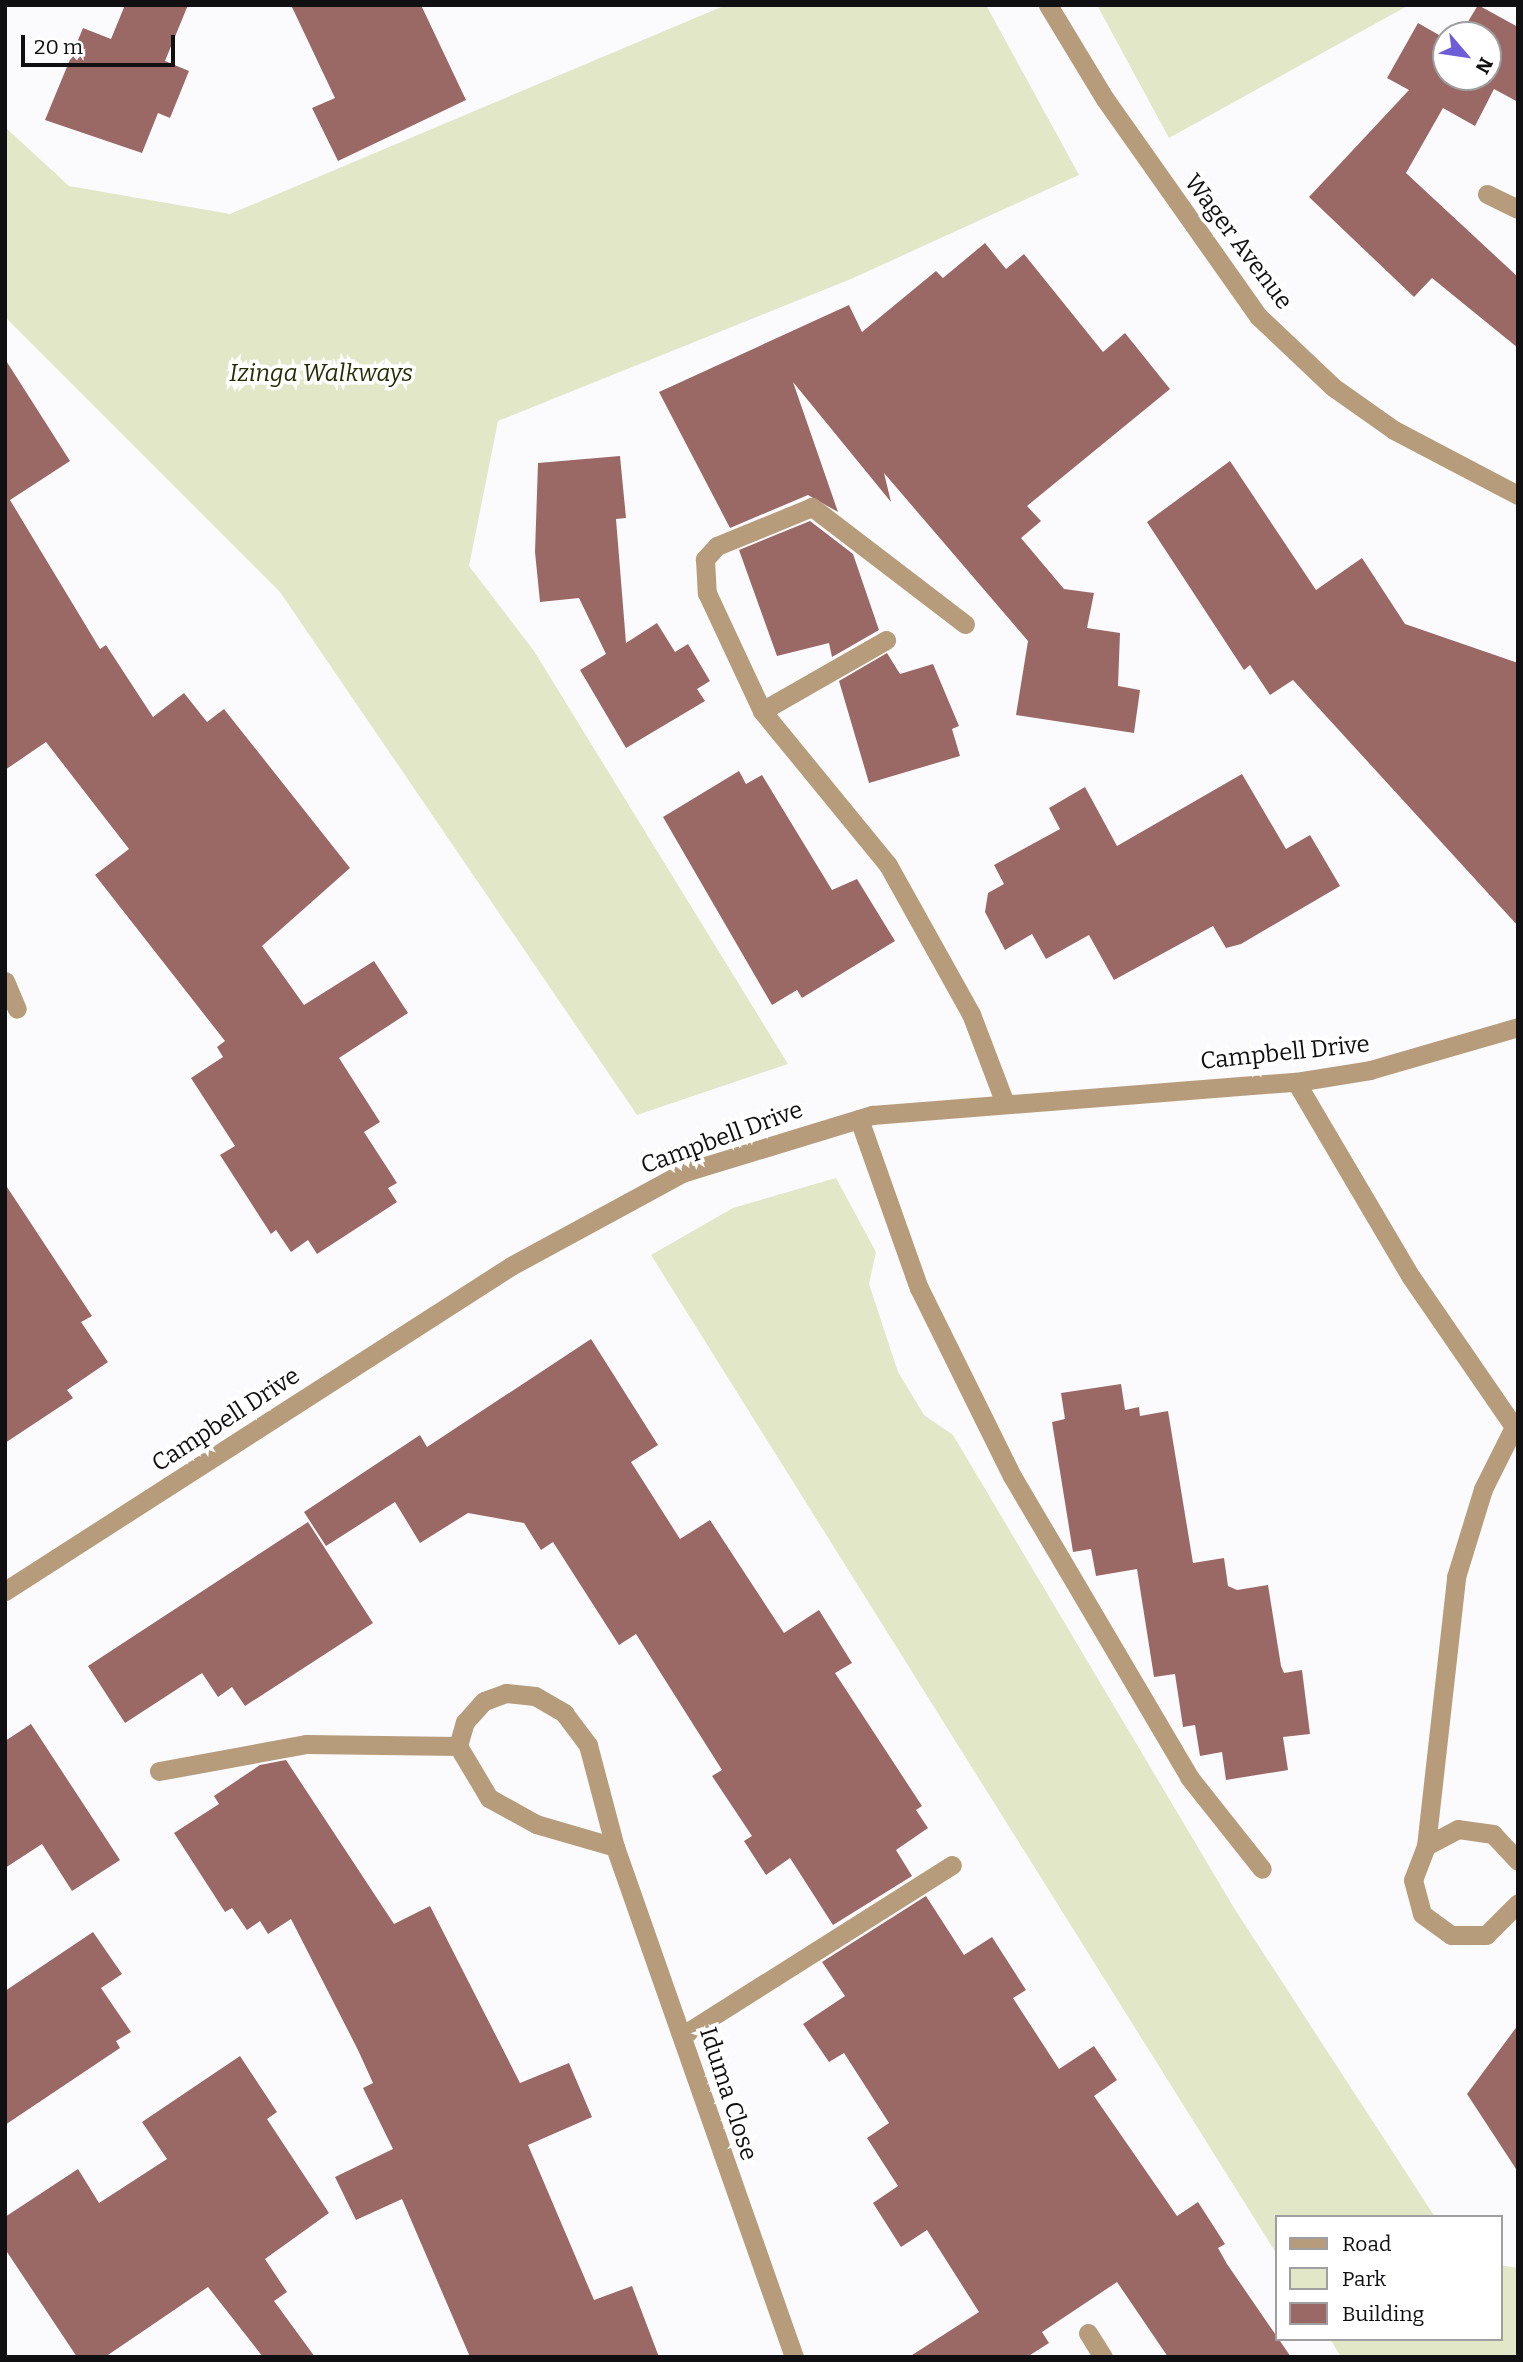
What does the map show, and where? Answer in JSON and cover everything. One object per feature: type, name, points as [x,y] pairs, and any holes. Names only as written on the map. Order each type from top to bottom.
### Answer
[{"type":"street","name":"Wager Avenue","points":[[1048,5],[1125,128],[1258,316],[1333,387],[1394,430],[1518,495]]},
{"type":"street","points":[[1488,194],[1518,209]]},
{"type":"street","points":[[965,624],[826,512],[799,509],[717,546],[702,573],[762,711],[888,865],[971,1014],[1004,1101]]},
{"type":"street","points":[[762,711],[886,640]]},
{"type":"street","points":[[5,981],[17,1009]]},
{"type":"street","name":"Campbell Drive","points":[[5,1591],[589,1218],[682,1173],[859,1119],[1004,1101],[1296,1082],[1370,1070],[1518,1027]]},
{"type":"street","points":[[1296,1082],[1411,1277],[1516,1427],[1483,1489],[1455,1577],[1426,1846],[1413,1880],[1415,1898],[1434,1927],[1451,1936],[1486,1935],[1518,1903]]},
{"type":"street","points":[[859,1119],[919,1288],[1012,1476],[1189,1777],[1262,1869]]},
{"type":"street","name":"Iduma Close","points":[[458,1746],[466,1722],[484,1701],[506,1693],[535,1696],[564,1713],[587,1745],[601,1780],[615,1847],[794,2357]]},
{"type":"street","points":[[159,1771],[306,1744],[458,1746],[489,1798],[536,1824],[615,1847]]},
{"type":"street","points":[[1426,1846],[1441,1835],[1475,1828],[1507,1844],[1518,1861]]},
{"type":"street","points":[[683,2035],[953,1865]]},
{"type":"street","points":[[1088,2333],[1103,2357]]},
{"type":"green space","name":"Izinga Walkways","points":[[726,5],[986,5],[1079,175],[851,279],[498,421],[469,566],[534,651],[788,1064],[637,1115],[280,592],[5,317],[5,127],[69,186],[230,214]]},
{"type":"green space","points":[[1097,5],[1409,5],[1169,138]]},
{"type":"green space","points":[[836,1178],[876,1252],[869,1284],[898,1372],[924,1415],[953,1435],[1234,1908],[1434,2215],[1274,2215],[1274,2250],[651,1255],[733,1208]]},
{"type":"green space","points":[[1502,2265],[1518,2268],[1518,2357],[1341,2357],[1331,2341],[1502,2341]]},
{"type":"building","points":[[125,5],[188,5],[165,61],[189,71],[170,118],[158,113],[142,153],[45,120],[83,28],[111,39]]},
{"type":"building","points":[[291,5],[421,5],[466,100],[338,161],[312,108],[335,98]]},
{"type":"building","points":[[1478,5],[1518,27],[1518,102],[1498,91],[1502,91],[1502,21],[1468,21]]},
{"type":"building","points":[[1418,23],[1432,31],[1432,91],[1493,91],[1475,126],[1443,108],[1406,173],[1518,277],[1518,348],[1432,278],[1414,297],[1309,197],[1409,90],[1387,78]]},
{"type":"building","points":[[985,243],[1006,269],[1024,254],[1103,352],[1125,333],[1170,389],[1027,506],[1041,521],[1021,538],[1064,589],[1094,593],[1087,628],[1120,633],[1118,686],[1140,690],[1134,733],[1016,715],[1028,641],[884,473],[891,502],[793,382],[838,512],[808,495],[730,528],[659,392],[849,305],[862,332],[936,271],[943,278]]},
{"type":"building","points":[[5,359],[70,461],[10,500],[100,649],[106,645],[153,717],[184,693],[207,722],[224,709],[350,868],[262,946],[304,1005],[374,961],[408,1013],[339,1058],[380,1122],[364,1132],[397,1183],[388,1188],[397,1202],[317,1254],[308,1240],[291,1252],[276,1230],[271,1234],[220,1155],[235,1146],[191,1078],[223,1057],[217,1047],[225,1041],[95,875],[129,849],[46,742],[5,770]]},
{"type":"building","points":[[620,456],[626,518],[616,519],[626,643],[657,623],[675,652],[688,644],[710,681],[697,689],[705,701],[626,748],[580,670],[606,654],[579,598],[540,602],[535,552],[538,463]]},
{"type":"building","points":[[1230,461],[1316,590],[1362,558],[1405,624],[1518,663],[1518,926],[1293,680],[1270,695],[1250,665],[1244,670],[1147,522]]},
{"type":"building","points":[[810,521],[853,554],[879,630],[832,657],[829,643],[777,656],[739,550]]},
{"type":"building","points":[[887,653],[900,674],[933,664],[959,726],[952,729],[960,756],[869,783],[839,681]]},
{"type":"building","points":[[739,771],[746,784],[762,775],[832,890],[857,879],[895,941],[802,998],[797,990],[772,1005],[663,817]]},
{"type":"building","points":[[1242,774],[1286,849],[1310,835],[1340,886],[1241,944],[1226,948],[1213,926],[1114,980],[1089,935],[1046,959],[1032,934],[1005,950],[985,912],[988,893],[1004,884],[994,865],[1060,829],[1049,808],[1085,787],[1117,846]]},
{"type":"building","points":[[5,1184],[92,1316],[81,1322],[108,1362],[67,1390],[73,1398],[5,1443]]},
{"type":"building","points":[[591,1339],[658,1445],[631,1462],[680,1539],[710,1520],[784,1633],[819,1610],[852,1663],[835,1673],[922,1806],[916,1810],[928,1828],[896,1850],[912,1876],[833,1925],[790,1858],[766,1875],[744,1841],[752,1836],[712,1776],[722,1770],[636,1634],[619,1645],[553,1542],[541,1550],[524,1523],[468,1513],[420,1543],[395,1502],[326,1546],[304,1512],[420,1435],[427,1447]]},
{"type":"building","points":[[1121,1384],[1125,1410],[1139,1407],[1140,1416],[1168,1411],[1193,1563],[1224,1558],[1228,1586],[1237,1590],[1268,1585],[1281,1666],[1284,1673],[1302,1670],[1310,1734],[1283,1737],[1288,1770],[1226,1780],[1222,1752],[1200,1756],[1195,1725],[1183,1727],[1175,1674],[1154,1677],[1137,1569],[1096,1576],[1091,1549],[1073,1552],[1052,1422],[1065,1419],[1061,1393]]},
{"type":"building","points":[[308,1522],[373,1623],[245,1706],[232,1687],[218,1697],[202,1673],[125,1723],[88,1666]]},
{"type":"building","points":[[31,1724],[120,1860],[72,1891],[42,1844],[5,1868],[5,1741]]},
{"type":"building","points":[[286,1760],[394,1924],[430,1906],[520,2083],[569,2063],[592,2117],[528,2145],[594,2300],[632,2286],[659,2357],[470,2357],[402,2199],[356,2220],[335,2177],[393,2149],[363,2088],[373,2083],[358,2050],[291,1919],[268,1934],[260,1921],[247,1930],[232,1908],[225,1912],[174,1833],[219,1804],[214,1796],[260,1765]]},
{"type":"building","points":[[926,1896],[964,1955],[992,1937],[1026,1990],[1013,1998],[1059,2069],[1094,2046],[1117,2080],[1094,2096],[1177,2216],[1198,2202],[1225,2244],[1218,2248],[1227,2264],[1274,2332],[1274,2341],[1280,2341],[1291,2357],[1168,2357],[1117,2282],[1042,2332],[1049,2343],[1027,2357],[909,2357],[979,2312],[927,2230],[901,2247],[873,2203],[898,2186],[867,2138],[889,2123],[844,2053],[829,2062],[803,2024],[845,1996],[822,1962]]},
{"type":"building","points":[[93,1932],[122,1974],[101,1988],[131,2032],[116,2041],[120,2048],[5,2125],[5,1991]]},
{"type":"building","points":[[1518,2025],[1518,2172],[1467,2094]]},
{"type":"building","points":[[240,2056],[277,2112],[267,2119],[329,2213],[265,2259],[287,2292],[274,2301],[315,2357],[263,2357],[208,2287],[105,2357],[77,2357],[5,2249],[5,2217],[78,2169],[99,2203],[167,2159],[142,2122]]}]
